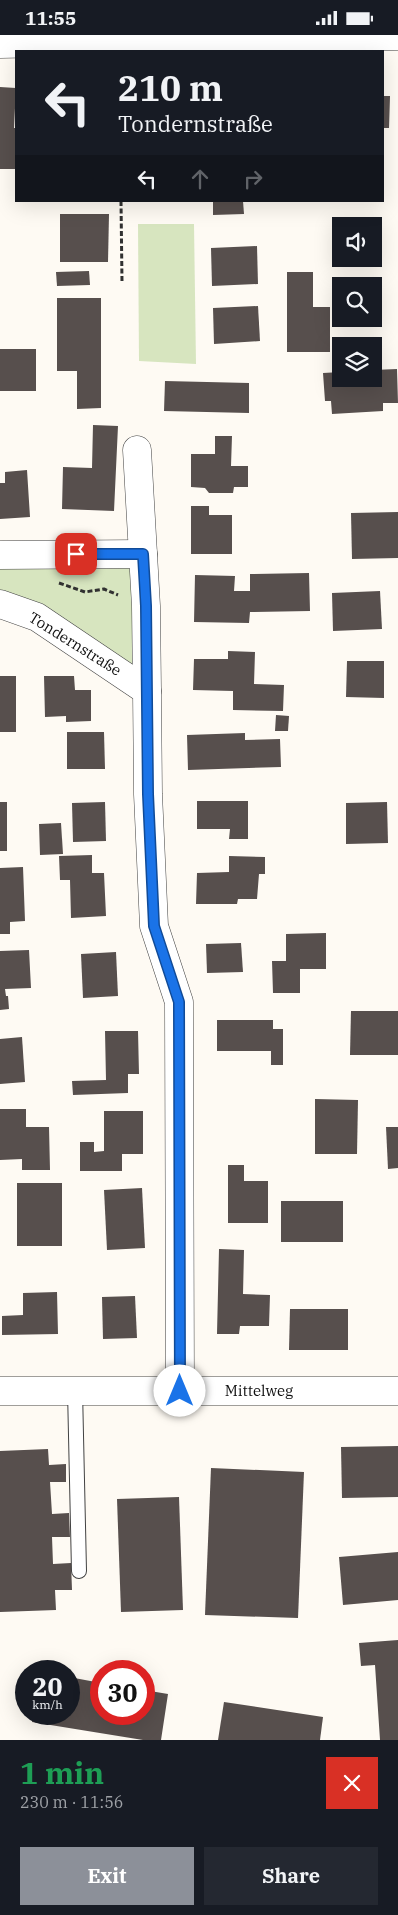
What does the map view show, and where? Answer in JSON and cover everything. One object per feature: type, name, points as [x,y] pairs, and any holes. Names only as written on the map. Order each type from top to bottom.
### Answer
[{"type":"street","points":[[0,44],[398,36]]},
{"type":"street","name":"Tondernstraße","points":[[137,450],[146,606],[148,794],[154,926],[179,1002],[180,1391]]},
{"type":"street","points":[[0,555],[143,554]]},
{"type":"street","name":"Tondernstraße","points":[[0,604],[37,617],[146,691]]},
{"type":"street","name":"Mittelweg","points":[[0,1391],[75,1389],[398,1391]]},
{"type":"lane","points":[[75,1389],[79,1571]]},
{"type":"path","points":[[121,202],[122,282]]},
{"type":"path","points":[[58,583],[85,592],[104,589],[146,606]]},
{"type":"green space","points":[[138,224],[194,224],[196,364],[139,361]]},
{"type":"green space","points":[[143,554],[147,691],[0,604],[0,556]]},
{"type":"building","points":[[0,87],[15,88],[15,169],[0,169]]},
{"type":"building","points":[[384,96],[390,96],[389,128],[384,128]]},
{"type":"building","points":[[213,202],[243,202],[244,214],[213,215]]},
{"type":"building","points":[[60,214],[109,214],[108,262],[60,262]]},
{"type":"building","points":[[257,246],[258,284],[212,286],[211,248]]},
{"type":"building","points":[[89,271],[90,285],[57,286],[56,272]]},
{"type":"building","points":[[287,272],[313,272],[313,307],[330,307],[330,352],[287,352]]},
{"type":"building","points":[[57,298],[101,298],[101,408],[77,409],[77,371],[57,371]]},
{"type":"building","points":[[258,306],[260,341],[214,344],[213,308]]},
{"type":"building","points":[[0,349],[36,349],[36,391],[0,391]]},
{"type":"building","points":[[397,369],[398,403],[383,403],[383,411],[332,414],[331,401],[325,401],[323,373],[332,372],[332,387],[382,387],[382,370]]},
{"type":"building","points":[[165,381],[249,383],[249,413],[164,411]]},
{"type":"building","points":[[93,425],[118,426],[114,511],[62,509],[63,467],[92,468]]},
{"type":"building","points":[[215,436],[232,436],[231,466],[248,466],[248,487],[234,487],[233,493],[209,493],[205,488],[191,487],[191,454],[215,454]]},
{"type":"building","points":[[27,470],[30,517],[0,519],[0,483],[5,483],[5,472]]},
{"type":"building","points":[[191,506],[209,506],[209,515],[232,515],[232,554],[191,554]]},
{"type":"building","points":[[398,512],[398,558],[352,559],[351,513]]},
{"type":"building","points":[[309,573],[310,611],[250,612],[249,623],[194,622],[195,575],[235,576],[234,591],[250,591],[250,574]]},
{"type":"building","points":[[380,591],[382,629],[333,631],[332,593]]},
{"type":"building","points":[[228,651],[255,652],[254,684],[284,685],[283,711],[233,710],[233,691],[193,690],[194,659],[228,659]]},
{"type":"building","points":[[347,661],[384,661],[384,698],[346,697]]},
{"type":"building","points":[[0,676],[16,676],[16,732],[0,732]]},
{"type":"building","points":[[44,676],[74,676],[75,690],[91,690],[91,721],[66,722],[66,716],[45,717]]},
{"type":"building","points":[[276,715],[289,716],[288,731],[275,731]]},
{"type":"building","points":[[67,732],[104,732],[105,769],[67,769]]},
{"type":"building","points":[[245,733],[245,740],[280,739],[281,767],[188,770],[187,735]]},
{"type":"building","points":[[197,801],[248,801],[248,839],[229,839],[230,829],[197,829]]},
{"type":"building","points":[[0,802],[7,802],[7,851],[0,851]]},
{"type":"building","points":[[105,802],[106,841],[73,842],[72,803]]},
{"type":"building","points":[[387,802],[388,843],[346,844],[346,803]]},
{"type":"building","points":[[61,823],[63,854],[40,855],[39,824]]},
{"type":"building","points":[[92,855],[92,873],[104,873],[106,916],[71,918],[70,880],[60,880],[59,856]]},
{"type":"building","points":[[229,856],[265,857],[265,874],[259,874],[257,899],[238,899],[237,904],[196,904],[197,873],[229,872]]},
{"type":"building","points":[[23,867],[25,921],[10,922],[10,934],[0,934],[0,868]]},
{"type":"building","points":[[326,933],[326,969],[300,969],[300,993],[273,993],[272,961],[286,961],[286,934]]},
{"type":"building","points":[[241,943],[243,972],[207,973],[206,944]]},
{"type":"building","points":[[29,950],[31,988],[5,989],[6,996],[8,996],[9,1009],[0,1010],[0,951]]},
{"type":"building","points":[[116,952],[118,996],[83,998],[81,954]]},
{"type":"building","points":[[351,1011],[398,1011],[398,1055],[350,1055]]},
{"type":"building","points":[[217,1020],[273,1020],[273,1029],[283,1029],[283,1065],[271,1065],[271,1051],[217,1051]]},
{"type":"building","points":[[105,1031],[138,1031],[139,1074],[128,1074],[128,1093],[73,1095],[72,1081],[106,1080]]},
{"type":"building","points":[[22,1037],[25,1082],[0,1084],[0,1039]]},
{"type":"building","points":[[315,1099],[358,1100],[357,1154],[315,1154]]},
{"type":"building","points":[[0,1109],[26,1109],[26,1127],[49,1127],[50,1170],[22,1170],[22,1159],[0,1160]]},
{"type":"building","points":[[104,1111],[143,1111],[143,1154],[122,1154],[122,1171],[80,1171],[80,1142],[94,1142],[94,1152],[104,1151]]},
{"type":"building","points":[[386,1127],[398,1127],[398,1168],[388,1169]]},
{"type":"building","points":[[228,1165],[244,1165],[244,1181],[268,1181],[268,1223],[228,1223]]},
{"type":"building","points":[[17,1183],[62,1183],[62,1246],[17,1246]]},
{"type":"building","points":[[142,1188],[145,1248],[107,1250],[104,1190]]},
{"type":"building","points":[[281,1201],[343,1201],[343,1242],[281,1242]]},
{"type":"building","points":[[219,1249],[244,1250],[243,1294],[270,1295],[269,1326],[240,1326],[239,1334],[217,1334]]},
{"type":"building","points":[[57,1292],[58,1334],[2,1335],[2,1316],[23,1315],[23,1293]]},
{"type":"building","points":[[135,1296],[137,1338],[103,1339],[102,1297]]},
{"type":"building","points":[[290,1309],[348,1309],[348,1350],[289,1350]]},
{"type":"building","points":[[398,1446],[398,1497],[342,1498],[341,1447]]},
{"type":"building","points":[[48,1449],[49,1465],[66,1464],[66,1482],[50,1482],[52,1514],[69,1513],[70,1537],[52,1537],[53,1564],[71,1563],[72,1590],[55,1590],[56,1610],[0,1612],[0,1451]]},
{"type":"building","points":[[211,1468],[304,1472],[298,1618],[205,1615]]},
{"type":"building","points":[[179,1497],[183,1610],[121,1612],[117,1499]]},
{"type":"building","points":[[398,1552],[398,1600],[343,1605],[339,1557]]},
{"type":"building","points":[[398,1640],[398,1740],[380,1740],[375,1665],[361,1666],[359,1643]]},
{"type":"building","points":[[80,1679],[90,1681],[90,1725],[155,1725],[155,1692],[168,1694],[161,1740],[143,1740],[50,1725],[80,1725]]},
{"type":"building","points":[[224,1702],[323,1717],[320,1740],[218,1740]]},
{"type":"route","points":[[76,554],[143,554],[146,606],[148,794],[154,926],[179,1002],[180,1391]]}]
